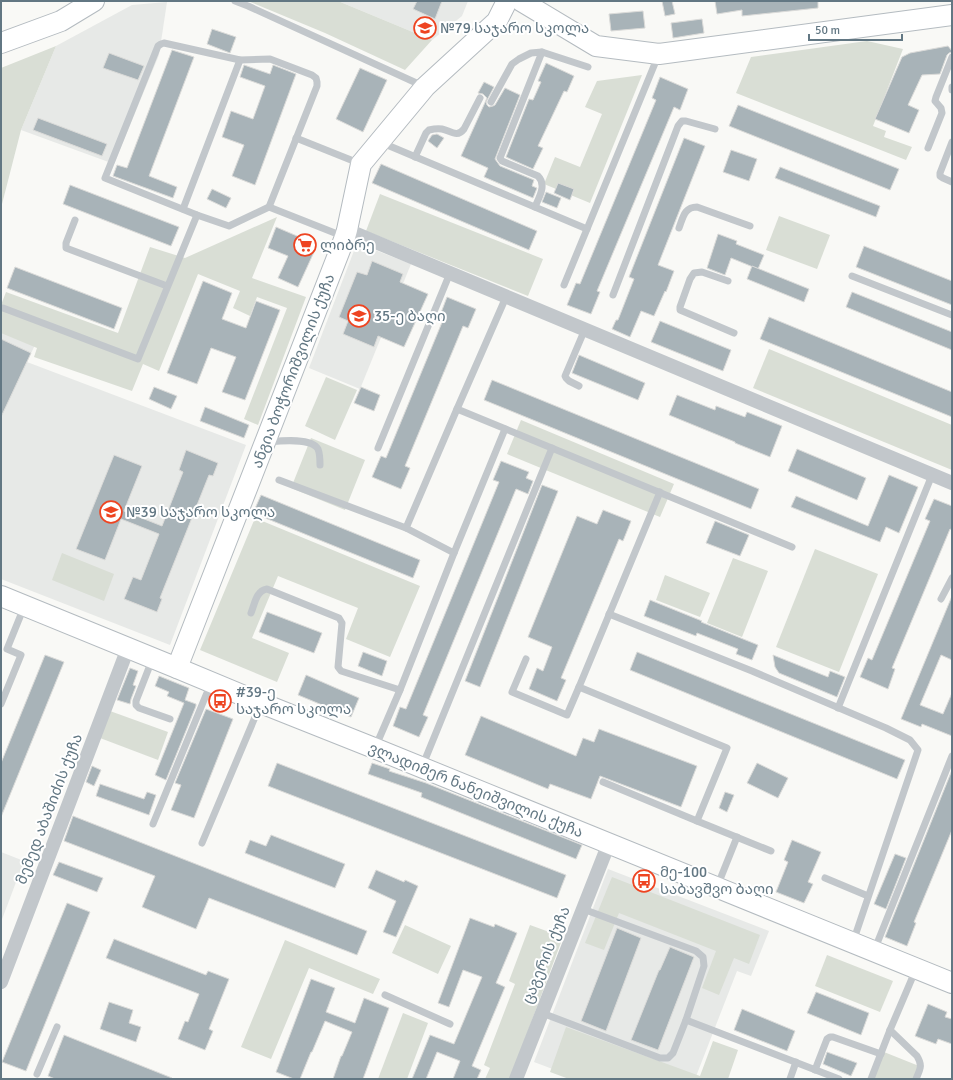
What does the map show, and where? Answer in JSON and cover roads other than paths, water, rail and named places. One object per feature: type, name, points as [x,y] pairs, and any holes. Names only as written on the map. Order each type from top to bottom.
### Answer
[{"type":"street","points":[[1,43],[61,21],[94,1]]},
{"type":"street","name":"ანგია ბოჭორიშვილის ქუჩა","points":[[177,668],[346,233],[361,164],[425,87],[496,20],[507,1]]},
{"type":"street","points":[[521,1],[596,46],[659,54],[952,15]]},
{"type":"street","points":[[346,233],[450,273],[952,483]]},
{"type":"street","name":"ვლადიმერ ნანეიშვილის ქუჩა","points":[[1,596],[952,983]]},
{"type":"street","name":"მემედ აბაშიძის ქუჩა","points":[[1,982],[128,648]]},
{"type":"street","name":"ცაგერის ქუჩა","points":[[516,1079],[609,843]]},
{"type":"lane","points":[[235,1],[425,87]]},
{"type":"lane","points":[[164,43],[240,60],[270,60],[312,75],[316,78],[317,86],[296,138],[269,207],[229,226],[197,215],[105,178],[158,46],[164,43]]},
{"type":"lane","points":[[491,102],[512,64],[531,53],[542,52],[588,67]]},
{"type":"lane","points":[[535,207],[542,187],[542,181],[540,178],[502,161],[500,158],[542,52]]},
{"type":"lane","points":[[564,285],[659,54]]},
{"type":"lane","points":[[928,148],[942,113],[941,108],[935,101],[936,97],[952,57]]},
{"type":"lane","points":[[183,209],[240,60]]},
{"type":"lane","points":[[415,157],[426,133],[429,130],[438,128],[458,134],[462,132],[480,98]]},
{"type":"lane","points":[[613,295],[678,126],[682,121],[686,120],[715,129]]},
{"type":"lane","points":[[296,138],[361,164]]},
{"type":"lane","points":[[379,142],[587,229]]},
{"type":"lane","points":[[952,142],[940,173],[940,176],[952,182]]},
{"type":"lane","points":[[269,207],[346,233]]},
{"type":"lane","points":[[679,228],[685,212],[692,207],[750,226]]},
{"type":"lane","points":[[3,308],[138,359],[197,215]]},
{"type":"lane","points":[[75,220],[66,242],[66,248],[167,286]]},
{"type":"lane","points":[[728,281],[702,272],[694,273],[690,279],[680,310],[734,333]]},
{"type":"lane","points":[[378,448],[450,273]]},
{"type":"lane","points":[[852,276],[952,315]]},
{"type":"lane","points":[[406,528],[456,409],[506,297]]},
{"type":"lane","points":[[579,386],[569,382],[565,376],[584,329]]},
{"type":"lane","points":[[456,409],[792,547]]},
{"type":"lane","points":[[374,748],[400,690],[505,429]]},
{"type":"lane","points":[[265,443],[295,440],[312,444],[318,448],[320,465]]},
{"type":"lane","points":[[422,767],[552,448]]},
{"type":"lane","points":[[838,708],[932,475]]},
{"type":"lane","points":[[279,480],[406,528],[454,553]]},
{"type":"lane","points":[[526,658],[512,692],[567,715],[660,492]]},
{"type":"lane","points":[[941,599],[952,578]]},
{"type":"lane","points":[[251,614],[258,594],[262,590],[267,589],[339,618],[342,623],[338,667],[340,671],[400,690]]},
{"type":"lane","points":[[1,704],[21,655],[4,648],[25,606]]},
{"type":"lane","points":[[609,614],[752,671],[886,728],[910,740],[918,750],[853,943]]},
{"type":"lane","points":[[153,658],[136,701],[136,705],[139,708],[170,720]]},
{"type":"lane","points":[[153,824],[211,682]]},
{"type":"lane","points":[[579,687],[727,748],[697,821]]},
{"type":"lane","points":[[202,844],[261,703]]},
{"type":"lane","points":[[874,951],[952,756]]},
{"type":"lane","points":[[603,782],[771,851]]},
{"type":"lane","points":[[717,887],[737,837]]},
{"type":"lane","points":[[825,878],[868,896]]},
{"type":"lane","points":[[542,1013],[660,1058],[668,1058],[673,1053],[704,966],[703,957],[696,951],[583,909]]},
{"type":"lane","points":[[871,1079],[916,968]]},
{"type":"lane","points":[[385,995],[450,1024]]},
{"type":"lane","points":[[686,1020],[839,1079]]},
{"type":"lane","points":[[37,1074],[57,1027]]},
{"type":"lane","points":[[890,1030],[920,1061],[921,1066],[916,1079]]},
{"type":"lane","points":[[815,1070],[827,1040],[830,1037],[880,1054]]},
{"type":"lane","points":[[790,1079],[796,1062]]},
{"type":"place","name":"№79 საჯარო სკოლა","points":[[425,28]]},
{"type":"place","name":"ლიბრე","points":[[305,245]]},
{"type":"place","name":"35-ე ბაღი","points":[[359,316]]},
{"type":"place","name":"№39 საჯარო სკოლა","points":[[111,512]]},
{"type":"place","name":"#39-ე საჯარო სკოლა","points":[[220,701]]},
{"type":"place","name":"მე-100 საბავშვო ბაღი","points":[[644,881]]}]
